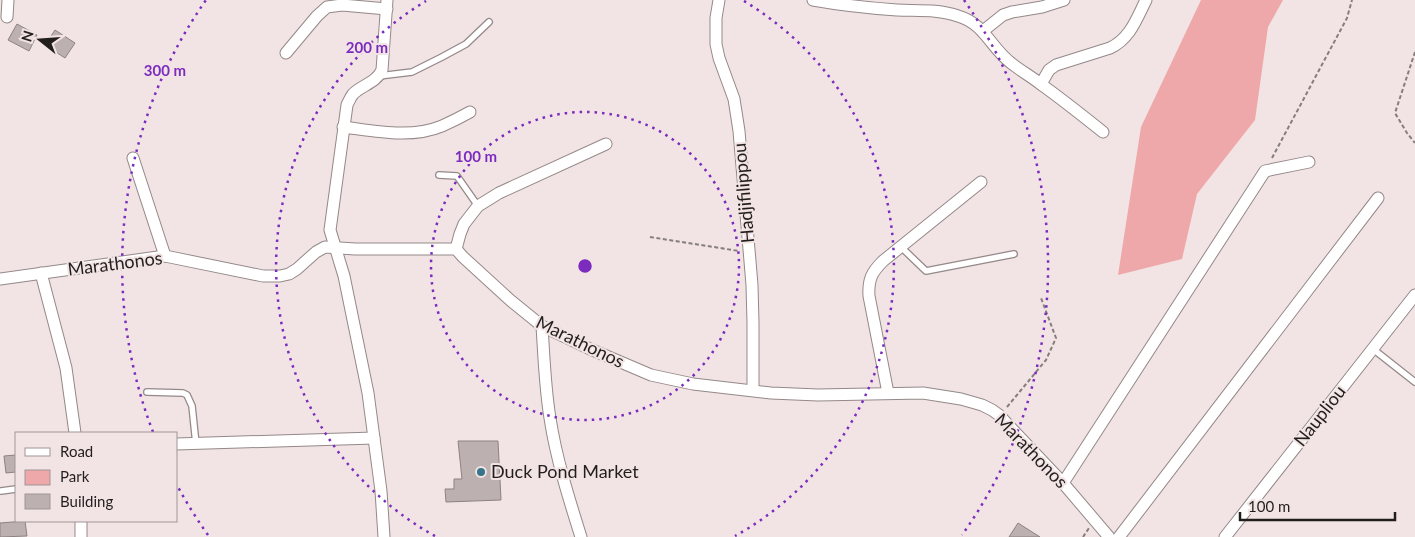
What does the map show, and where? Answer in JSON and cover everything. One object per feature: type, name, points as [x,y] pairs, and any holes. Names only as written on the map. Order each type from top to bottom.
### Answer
[{"type":"street","points":[[7,17],[8,0]]},
{"type":"street","name":"Hadjifilippou","points":[[718,0],[716,44],[719,58],[734,99],[737,115],[749,252],[753,323],[753,390]]},
{"type":"street","points":[[813,0],[840,5],[947,13],[967,19],[983,31],[1002,56],[1103,132]]},
{"type":"street","points":[[983,31],[1003,15],[1042,7],[1064,0]]},
{"type":"street","points":[[1041,84],[1049,70],[1056,65],[1110,48],[1123,40],[1146,0]]},
{"type":"street","points":[[286,53],[317,16],[328,8],[342,5],[387,4],[383,64],[379,76],[351,97],[347,105],[330,230],[344,276],[368,392],[384,537]]},
{"type":"street","points":[[343,127],[409,133],[441,127],[470,112]]},
{"type":"street","points":[[456,249],[464,224],[478,206],[499,194],[606,144]]},
{"type":"street","points":[[132,158],[165,256]]},
{"type":"street","points":[[1063,483],[1265,172],[1309,162]]},
{"type":"street","points":[[888,393],[868,287],[870,278],[874,270],[981,182]]},
{"type":"street","points":[[1118,537],[1378,198]]},
{"type":"street","name":"Marathonos","points":[[0,279],[165,256],[264,276],[280,276],[289,274],[297,269],[324,247],[456,249],[474,268],[542,326],[651,375],[693,384],[791,395],[923,393],[961,398],[982,405],[1000,415],[1063,483],[1109,537]]},
{"type":"street","points":[[41,273],[66,368],[75,432]]},
{"type":"street","name":"Naupliou","points":[[1225,537],[1415,295]]},
{"type":"street","points":[[542,326],[550,418],[555,444],[581,537]]},
{"type":"street","points":[[178,444],[374,438]]},
{"type":"street","points":[[81,522],[81,537]]},
{"type":"lane","points":[[379,76],[412,72],[442,58],[466,44],[489,22]]},
{"type":"lane","points":[[439,174],[457,176],[478,206]]},
{"type":"lane","points":[[901,247],[926,271],[1014,254]]},
{"type":"lane","points":[[1374,349],[1415,382]]},
{"type":"lane","points":[[147,392],[182,393],[187,395],[192,406],[196,444]]},
{"type":"lane","points":[[1,491],[15,489]]},
{"type":"path","points":[[1265,172],[1347,18],[1352,0]]},
{"type":"path","points":[[1415,52],[1394,113],[1415,143]]},
{"type":"path","points":[[650,236],[749,252]]},
{"type":"path","points":[[1000,415],[1046,360],[1056,338],[1041,298]]},
{"type":"green space","points":[[1201,0],[1283,0],[1268,27],[1255,120],[1197,194],[1182,259],[1118,275],[1141,127]]},
{"type":"building","points":[[17,24],[37,35],[29,51],[8,40]]},
{"type":"building","points":[[55,30],[75,43],[65,58],[45,45]]},
{"type":"building","points":[[458,441],[498,441],[501,500],[446,502],[445,489],[454,489],[454,479],[462,479]]},
{"type":"building","points":[[15,455],[15,472],[6,473],[4,456]]},
{"type":"building","points":[[25,522],[27,536],[0,537],[0,523]]},
{"type":"building","points":[[1018,523],[1040,537],[1009,537]]},
{"type":"place","name":"Duck Pond Market","points":[[481,472]]}]
